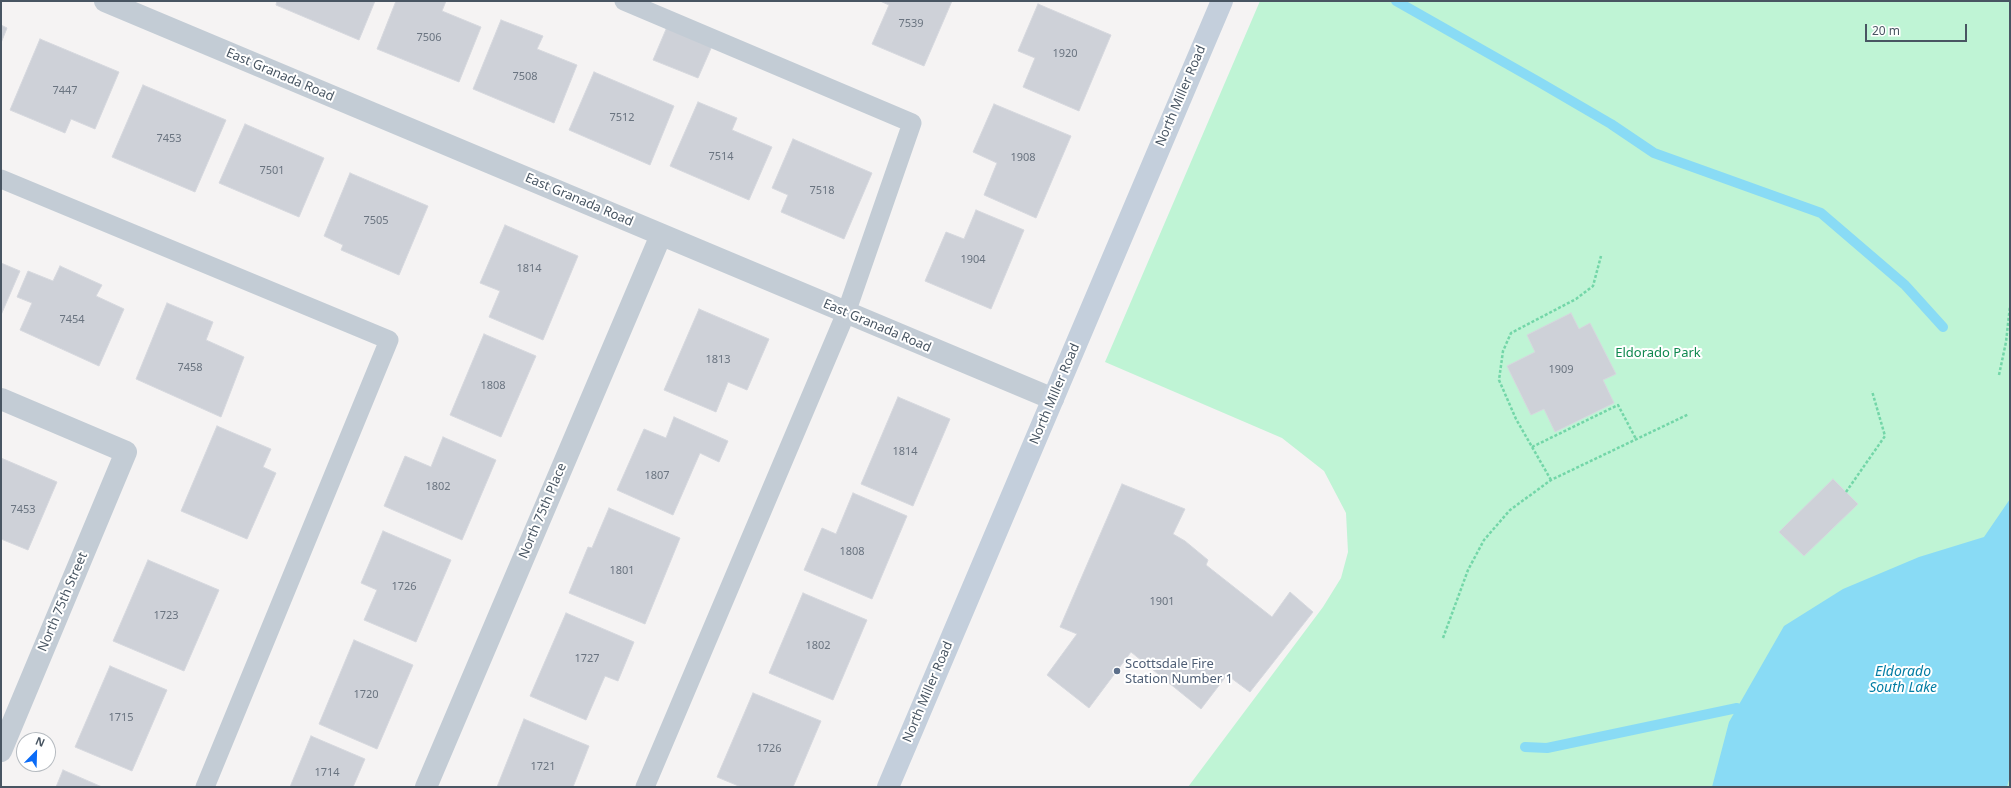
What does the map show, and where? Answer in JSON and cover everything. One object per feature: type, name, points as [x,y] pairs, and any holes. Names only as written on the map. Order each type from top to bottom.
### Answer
[{"type":"street","name":"East Granada Road","points":[[105,1],[1052,399]]},
{"type":"street","name":"North Miller Road","points":[[888,787],[1052,399],[1217,2]]},
{"type":"street","name":"North 75th Place","points":[[426,787],[660,235]]},
{"type":"street","name":"North 75th Street","points":[[1,399],[126,452],[1,751]]},
{"type":"lane","points":[[624,1],[912,123],[846,313],[645,787]]},
{"type":"lane","points":[[1,179],[389,340],[205,787]]},
{"type":"path","points":[[1551,480],[1516,419],[1499,380],[1503,350],[1511,333],[1576,299],[1593,286],[1601,256]]},
{"type":"path","points":[[1999,376],[2006,342],[2010,306]]},
{"type":"path","points":[[1846,492],[1885,436],[1872,391]]},
{"type":"path","points":[[1532,447],[1618,405],[1636,439]]},
{"type":"path","points":[[1443,638],[1468,570],[1484,540],[1510,510],[1551,480],[1689,414]]},
{"type":"green space","name":"Eldorado Park","points":[[1260,1],[2010,1],[2010,787],[1188,787],[1323,607],[1341,578],[1348,552],[1346,513],[1324,471],[1282,438],[1105,362]]},
{"type":"water","name":"Eldorado South Lake","points":[[2010,499],[2010,776],[2007,787],[1712,787],[1729,722],[1784,626],[1843,589],[1919,557],[1984,537]]},
{"type":"building","points":[[277,1],[375,1],[359,40],[276,5]]},
{"type":"building","points":[[396,1],[446,1],[442,11],[481,27],[459,82],[377,49]]},
{"type":"building","points":[[880,1],[952,1],[924,66],[872,44],[889,5]]},
{"type":"building","points":[[1038,4],[1111,35],[1079,111],[1023,87],[1035,58],[1018,51]]},
{"type":"building","points":[[501,20],[543,36],[537,49],[577,65],[554,123],[473,89]]},
{"type":"building","points":[[1,25],[7,28],[1,43]]},
{"type":"building","points":[[667,27],[712,46],[698,78],[653,60]]},
{"type":"building","points":[[40,39],[119,72],[95,129],[71,119],[65,133],[10,110]]},
{"type":"building","points":[[594,72],[674,106],[650,165],[569,130]]},
{"type":"building","points":[[143,85],[226,120],[195,192],[112,157]]},
{"type":"building","points":[[698,102],[737,118],[732,130],[772,147],[749,200],[670,166]]},
{"type":"building","points":[[994,104],[1071,136],[1036,218],[984,195],[997,163],[973,152]]},
{"type":"building","points":[[245,124],[324,158],[299,217],[219,183]]},
{"type":"building","points":[[793,139],[872,173],[844,239],[781,212],[788,195],[772,188]]},
{"type":"building","points":[[350,173],[428,206],[399,275],[341,250],[343,245],[324,236]]},
{"type":"building","points":[[976,210],[1024,230],[991,309],[925,281],[946,232],[964,239]]},
{"type":"building","points":[[505,225],[578,256],[543,340],[489,317],[500,291],[480,283]]},
{"type":"building","points":[[1,263],[20,271],[1,315]]},
{"type":"building","points":[[60,266],[102,285],[96,296],[124,309],[99,366],[20,330],[32,303],[17,297],[28,271],[53,281]]},
{"type":"building","points":[[167,303],[213,322],[206,340],[244,357],[221,417],[136,379]]},
{"type":"building","points":[[699,309],[769,339],[747,390],[728,382],[716,412],[664,390]]},
{"type":"building","points":[[1571,313],[1579,329],[1590,323],[1616,374],[1603,380],[1614,403],[1555,432],[1544,409],[1531,415],[1507,366],[1535,352],[1527,335]]},
{"type":"building","points":[[484,334],[536,356],[501,437],[450,415]]},
{"type":"building","points":[[898,397],[950,419],[913,506],[861,484]]},
{"type":"building","points":[[674,417],[728,441],[719,462],[700,453],[673,515],[617,490],[644,429],[666,438]]},
{"type":"building","points":[[217,426],[271,449],[263,467],[276,473],[247,539],[181,511]]},
{"type":"building","points":[[443,437],[496,460],[462,540],[384,506],[405,456],[431,467]]},
{"type":"building","points":[[1,458],[57,482],[28,550],[1,539]]},
{"type":"building","points":[[1833,479],[1858,504],[1804,556],[1779,532]]},
{"type":"building","points":[[1122,484],[1185,509],[1173,534],[1185,541],[1208,560],[1206,565],[1272,617],[1290,592],[1313,612],[1250,692],[1227,675],[1201,709],[1131,652],[1089,708],[1047,675],[1077,634],[1060,627]]},
{"type":"building","points":[[853,493],[907,516],[872,599],[804,570],[822,528],[836,534]]},
{"type":"building","points":[[609,508],[680,538],[645,624],[569,593],[588,547],[592,548]]},
{"type":"building","points":[[383,531],[451,560],[416,642],[364,620],[377,590],[361,583]]},
{"type":"building","points":[[148,560],[219,590],[184,671],[113,641]]},
{"type":"building","points":[[803,593],[867,620],[833,700],[769,673]]},
{"type":"building","points":[[566,613],[634,642],[618,681],[605,676],[586,720],[530,696]]},
{"type":"building","points":[[354,640],[413,665],[377,749],[319,724]]},
{"type":"building","points":[[110,666],[167,690],[132,771],[75,747]]},
{"type":"building","points":[[753,693],[821,721],[793,787],[741,787],[717,777]]},
{"type":"building","points":[[524,719],[589,746],[573,787],[497,787]]},
{"type":"building","points":[[311,736],[365,759],[353,787],[290,787]]},
{"type":"building","points":[[63,770],[102,787],[56,787]]},
{"type":"waterway","points":[[1396,1],[1611,124],[1654,153],[1821,213],[1905,285],[1943,327]]},
{"type":"waterway","points":[[1525,747],[1547,748],[1737,708]]},
{"type":"place","name":"Scottsdale Fire Station Number 1","points":[[1117,671]]}]
